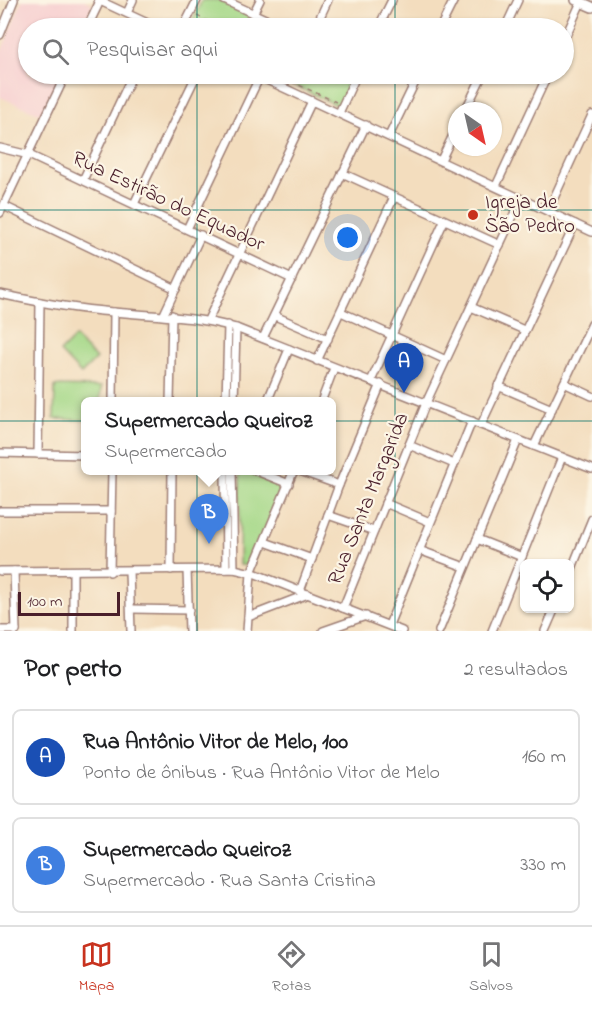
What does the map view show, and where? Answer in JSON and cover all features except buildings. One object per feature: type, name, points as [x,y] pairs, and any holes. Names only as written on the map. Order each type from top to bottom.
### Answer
[{"type":"street","points":[[0,34],[14,0]]},
{"type":"street","points":[[91,18],[99,0],[137,18]]},
{"type":"street","points":[[127,13],[133,0]]},
{"type":"street","points":[[188,18],[196,0]]},
{"type":"street","points":[[224,0],[259,18]]},
{"type":"street","points":[[249,14],[260,0]]},
{"type":"street","points":[[320,18],[328,0]]},
{"type":"street","points":[[383,18],[392,0]]},
{"type":"street","points":[[445,18],[454,0]]},
{"type":"street","points":[[510,18],[518,0]]},
{"type":"street","points":[[572,18],[579,1],[592,8]]},
{"type":"street","points":[[61,84],[2,210],[176,289]]},
{"type":"street","points":[[83,180],[128,84]]},
{"type":"street","points":[[135,204],[192,84]]},
{"type":"street","points":[[187,229],[253,84]]},
{"type":"street","points":[[276,84],[592,232]]},
{"type":"street","points":[[339,113],[352,84]]},
{"type":"street","points":[[389,136],[414,84]]},
{"type":"street","points":[[469,102],[478,84]]},
{"type":"street","points":[[496,186],[543,84]]},
{"type":"street","points":[[208,320],[312,101]]},
{"type":"street","points":[[548,211],[592,116]]},
{"type":"street","points":[[263,338],[366,126]]},
{"type":"street","points":[[441,160],[448,146]]},
{"type":"street","name":"Rua Estirão do Equador","points":[[0,148],[29,155],[292,279]]},
{"type":"street","points":[[342,173],[500,245]]},
{"type":"street","points":[[317,361],[394,197]]},
{"type":"street","name":"Rua Santa Margarida","points":[[343,608],[426,403],[522,199]]},
{"type":"street","points":[[371,381],[444,221]]},
{"type":"street","points":[[481,425],[575,224]]},
{"type":"street","points":[[170,397],[168,315],[176,289],[201,236]]},
{"type":"street","points":[[0,294],[114,312],[208,320],[263,338],[590,468],[592,459]]},
{"type":"street","points":[[38,454],[40,302]]},
{"type":"street","points":[[471,307],[524,330]]},
{"type":"street","points":[[113,397],[114,312]]},
{"type":"street","points":[[341,312],[446,360]]},
{"type":"street","points":[[275,316],[328,339]]},
{"type":"street","points":[[534,446],[592,324]]},
{"type":"street","points":[[226,397],[228,326]]},
{"type":"street","points":[[234,397],[236,328]]},
{"type":"street","points":[[269,397],[289,349]]},
{"type":"street","points":[[323,397],[334,368]]},
{"type":"street","points":[[564,383],[592,396]]},
{"type":"street","points":[[300,591],[339,485],[381,384]]},
{"type":"street","points":[[498,386],[552,409]]},
{"type":"street","points":[[389,625],[472,421]]},
{"type":"street","points":[[439,631],[518,440]]},
{"type":"street","points":[[409,445],[454,464]]},
{"type":"street","points":[[0,453],[81,455]]},
{"type":"street","points":[[492,631],[562,457]]},
{"type":"street","points":[[110,572],[112,475]]},
{"type":"street","points":[[171,570],[172,475]]},
{"type":"street","points":[[225,475],[230,569]]},
{"type":"street","points":[[230,569],[232,475]]},
{"type":"street","points":[[231,485],[236,475]]},
{"type":"street","points":[[265,475],[289,484]]},
{"type":"street","points":[[247,631],[251,573],[293,475]]},
{"type":"street","points":[[308,475],[339,485]]},
{"type":"street","points":[[385,503],[430,522]]},
{"type":"street","points":[[0,511],[111,511]]},
{"type":"street","points":[[328,515],[374,531]]},
{"type":"street","points":[[574,563],[592,519]]},
{"type":"street","points":[[477,539],[522,558]]},
{"type":"street","points":[[265,542],[312,558]]},
{"type":"street","points":[[419,550],[465,567]]},
{"type":"street","points":[[0,571],[110,572],[230,569],[251,573],[402,631]]},
{"type":"street","points":[[187,570],[189,631]]},
{"type":"street","points":[[73,571],[73,631]]},
{"type":"street","points":[[129,571],[131,631]]},
{"type":"street","points":[[0,630],[15,630],[14,572]]},
{"type":"street","points":[[248,617],[308,594]]},
{"type":"street","points":[[132,609],[189,610]]},
{"type":"street","points":[[545,631],[553,613]]},
{"type":"street","points":[[323,631],[366,616]]},
{"type":"path","points":[[246,18],[249,14]]},
{"type":"path","points":[[196,16],[200,18]]},
{"type":"path","points":[[297,84],[336,102],[340,100]]},
{"type":"shaded area","points":[[22,0],[84,0],[93,4],[87,18],[18,18],[18,84],[57,84],[43,115],[0,97],[0,55]]},
{"type":"green space","points":[[202,0],[219,0],[258,18],[194,18]]},
{"type":"green space","points":[[291,84],[350,84],[342,101],[336,105]]},
{"type":"green space","points":[[75,337],[96,359],[81,374],[60,352]]},
{"type":"green space","points":[[55,386],[101,387],[100,397],[81,397],[81,420],[54,419]]},
{"type":"green space","points":[[240,475],[257,475],[285,485],[251,566],[239,565]]},
{"type":"place","name":"Igreja de São Pedro","points":[[473,215]]},
{"type":"place","name":"Rua Antônio Vitor de Melo, 100","points":[[404,393]]},
{"type":"place","name":"Supermercado Queiroz","points":[[209,544]]}]
